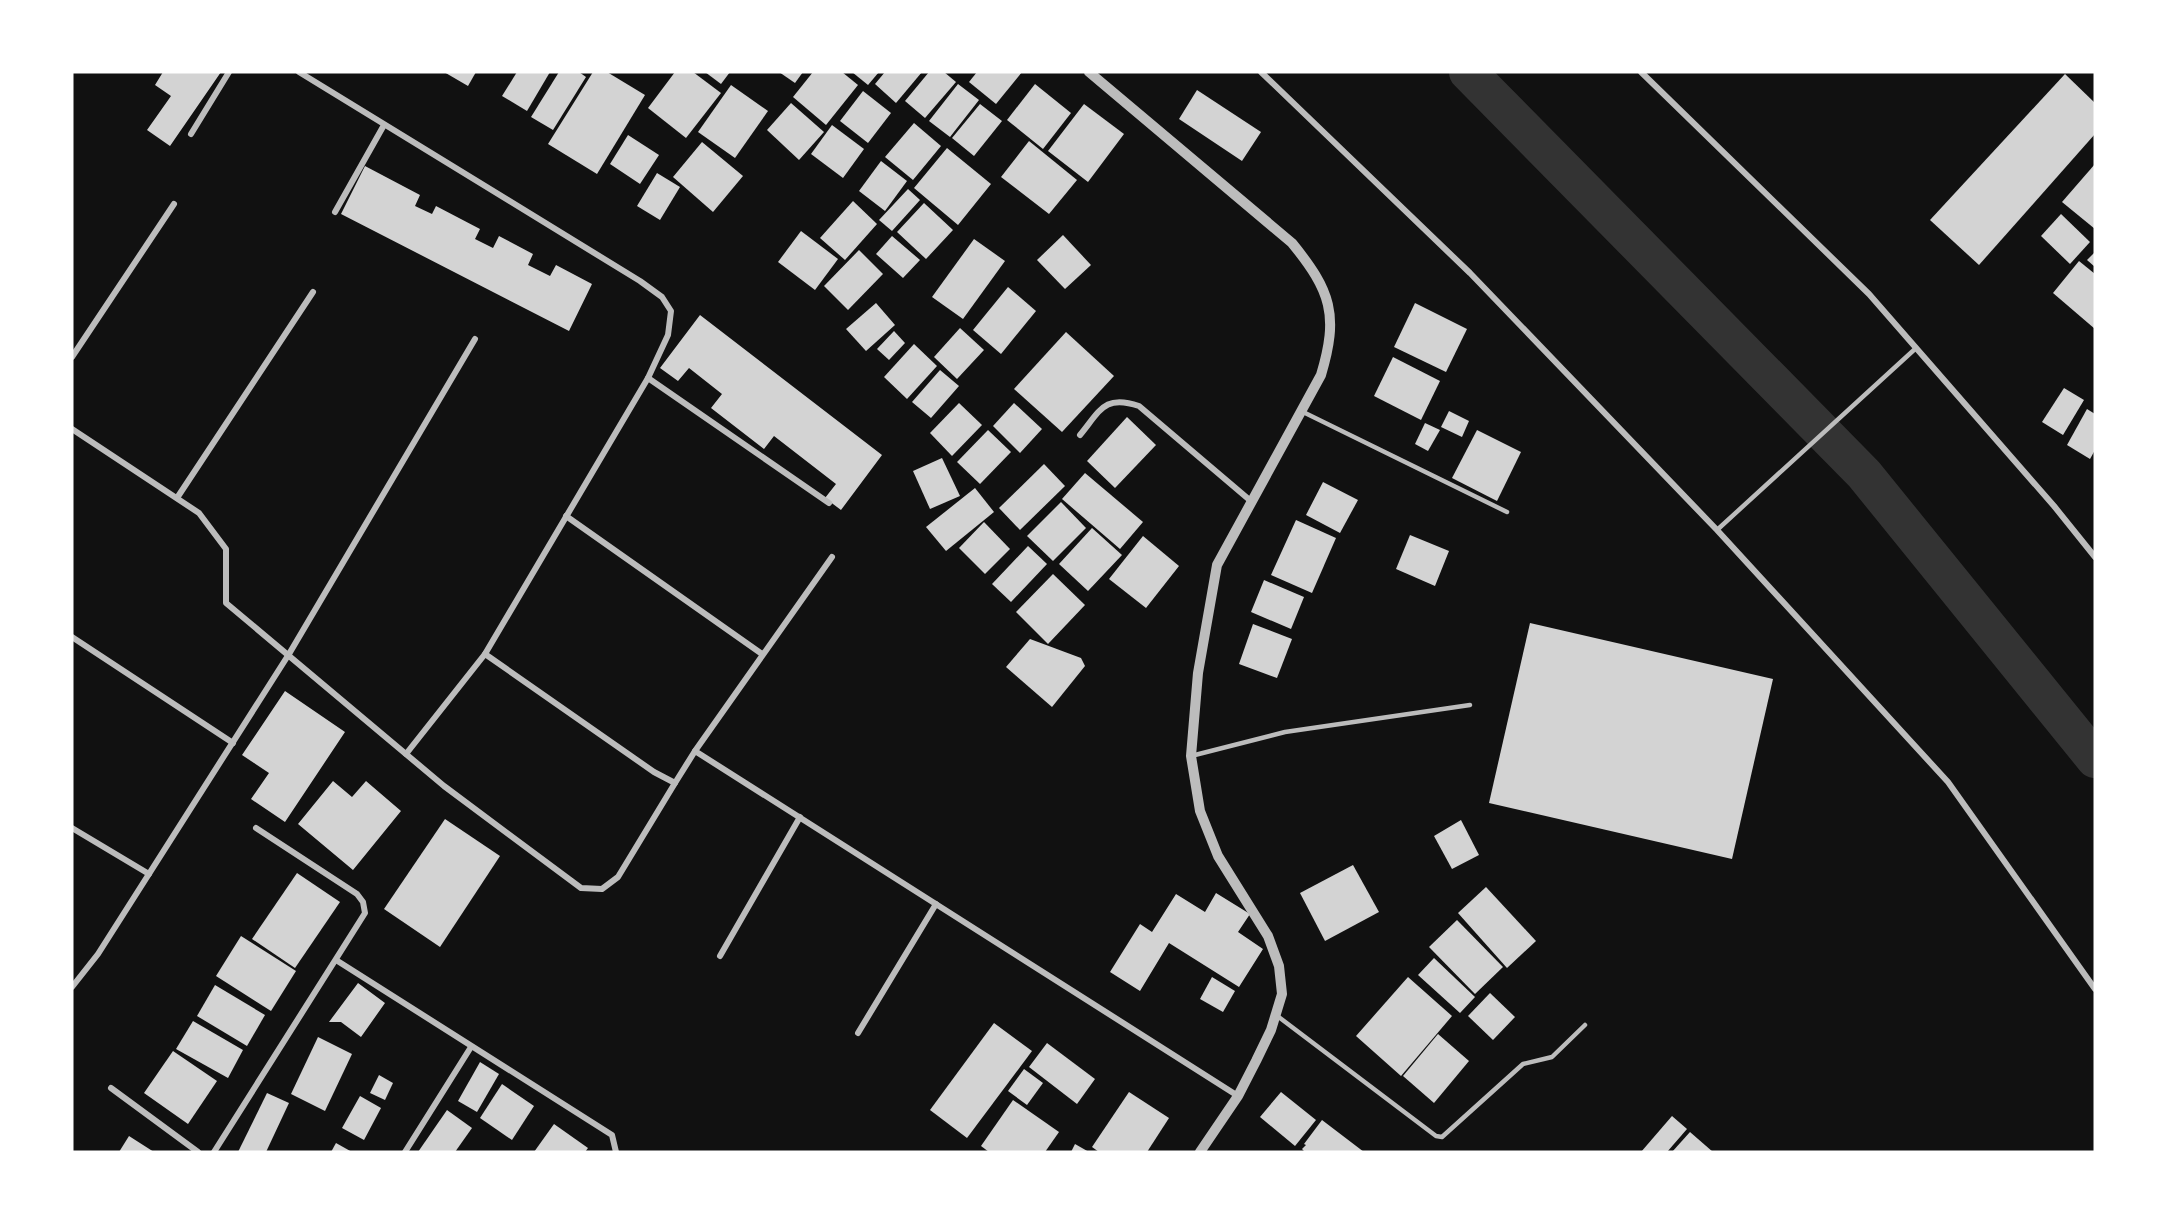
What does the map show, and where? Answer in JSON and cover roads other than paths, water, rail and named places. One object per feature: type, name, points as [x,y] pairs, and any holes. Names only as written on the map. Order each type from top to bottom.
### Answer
[{"type":"street","points":[[191,134],[229,72]]},
{"type":"street","points":[[299,72],[640,281],[662,297],[671,311],[668,335],[648,378],[485,654],[406,754]]},
{"type":"street","points":[[1089,72],[1292,243],[1311,267],[1326,292],[1330,318],[1330,344],[1321,375],[1217,565],[1198,673],[1191,756],[1200,811],[1218,856],[1268,936],[1279,966],[1282,994],[1271,1030],[1238,1096],[1200,1152]]},
{"type":"street","points":[[1261,72],[1470,273],[1717,530],[1948,782],[2095,989]]},
{"type":"street","points":[[1641,72],[1869,294],[1915,350],[2054,506],[2095,557]]},
{"type":"street","points":[[335,212],[384,125]]},
{"type":"street","points":[[72,357],[174,204]]},
{"type":"street","points":[[177,498],[313,292]]},
{"type":"street","points":[[72,987],[98,954],[289,654],[475,339]]},
{"type":"street","points":[[648,378],[830,503]]},
{"type":"street","points":[[1080,435],[1106,404],[1112,401],[1123,400],[1139,406],[1252,503]]},
{"type":"street","points":[[72,429],[199,513],[226,549],[226,603],[444,786],[580,888],[602,889],[618,877],[695,751],[832,557]]},
{"type":"street","points":[[566,516],[762,654]]},
{"type":"street","points":[[72,637],[233,744]]},
{"type":"street","points":[[485,654],[654,772],[675,783]]},
{"type":"street","points":[[695,751],[1238,1096]]},
{"type":"street","points":[[720,956],[800,818]]},
{"type":"street","points":[[72,828],[149,874]]},
{"type":"street","points":[[214,1152],[365,913],[363,902],[357,894],[256,828]]},
{"type":"street","points":[[858,1033],[936,904]]},
{"type":"street","points":[[336,960],[612,1135],[616,1152]]},
{"type":"street","points":[[405,1152],[471,1047]]},
{"type":"street","points":[[111,1088],[198,1152]]},
{"type":"lane","points":[[1717,530],[1915,350]]},
{"type":"lane","points":[[1301,411],[1506,512]]},
{"type":"lane","points":[[1191,756],[1286,732],[1470,705]]},
{"type":"lane","points":[[1276,1014],[1436,1136],[1442,1137],[1523,1064],[1552,1057],[1585,1025]]},
{"type":"waterway","points":[[1468,72],[1864,474],[2095,759]]}]
